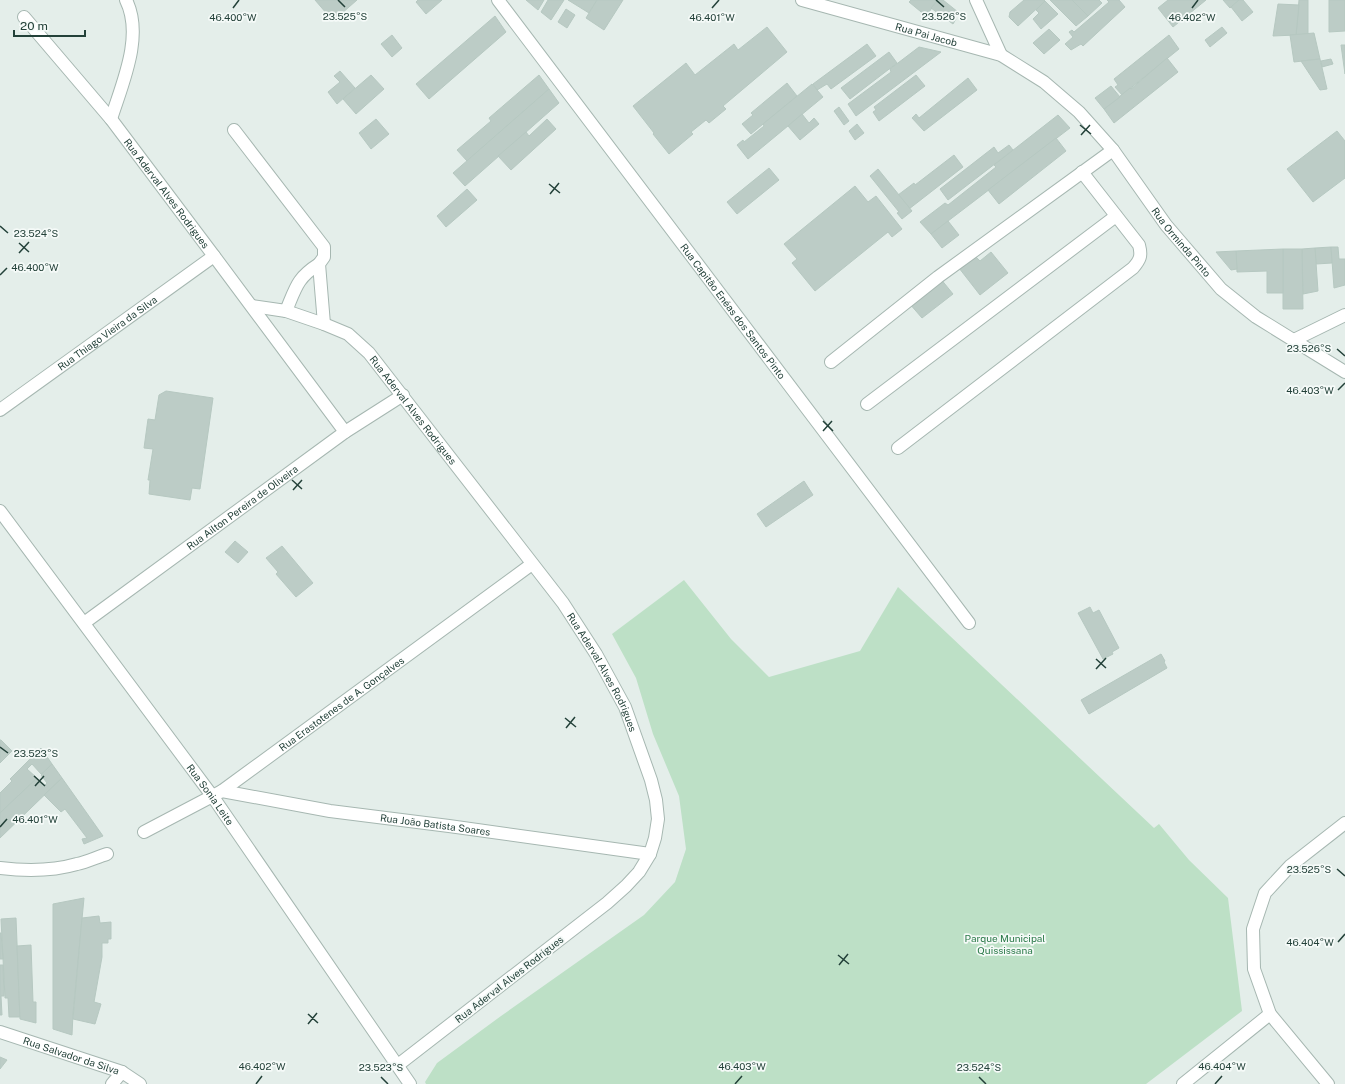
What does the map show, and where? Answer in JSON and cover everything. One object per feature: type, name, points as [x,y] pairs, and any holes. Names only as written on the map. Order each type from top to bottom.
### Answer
[{"type":"street","points":[[111,119],[130,57],[133,31],[129,7],[126,0]]},
{"type":"street","name":"Rua Capitão Enéas dos Santos Pinto","points":[[498,0],[969,623]]},
{"type":"street","name":"Rua Pai Jacob","points":[[802,0],[1001,55],[1044,82]]},
{"type":"street","points":[[976,0],[1001,55]]},
{"type":"street","name":"Rua Aderval Alves Rodrigues","points":[[24,18],[111,119],[345,432]]},
{"type":"street","name":"Rua Orminda Pinto","points":[[1044,82],[1079,112],[1113,150],[1166,225],[1221,289],[1256,317],[1345,372]]},
{"type":"street","points":[[234,130],[324,247],[324,257],[320,264],[309,270],[300,280],[286,311]]},
{"type":"street","points":[[831,362],[938,277],[1113,150]]},
{"type":"street","points":[[898,448],[1132,268],[1139,261],[1141,254],[1139,246],[1082,172]]},
{"type":"street","points":[[867,404],[1116,216]]},
{"type":"street","name":"Rua Thiago Vieira da Silva","points":[[0,410],[214,256]]},
{"type":"street","points":[[320,264],[324,324]]},
{"type":"street","name":"Rua Aderval Alves Rodrigues","points":[[252,306],[286,311],[324,324],[348,334],[370,353],[563,603],[580,628],[608,673],[625,707],[651,780],[656,800],[658,819],[656,838],[650,854],[639,872],[626,886],[607,903],[398,1065]]},
{"type":"street","points":[[1294,340],[1345,315]]},
{"type":"street","name":"Rua Ailton Pereira de Oliveira","points":[[84,623],[345,432],[403,395]]},
{"type":"street","name":"Rua Sonia Leite","points":[[0,512],[84,623],[218,794],[410,1084]]},
{"type":"street","name":"Rua Erastotenes de A. Gonçalves","points":[[144,832],[218,794],[532,564]]},
{"type":"street","name":"Rua João Batista Soares","points":[[218,794],[330,811],[650,854]]},
{"type":"street","points":[[1328,1084],[1270,1014],[1254,969],[1253,929],[1265,894],[1290,866],[1345,824]]},
{"type":"street","points":[[0,868],[51,869],[78,864],[107,854]]},
{"type":"street","points":[[1183,1084],[1270,1014]]},
{"type":"street","name":"Rua Salvador da Silva","points":[[0,1032],[122,1072],[140,1084]]},
{"type":"street","points":[[112,1084],[122,1072]]},
{"type":"green space","name":"Parque Municipal Quississana","points":[[684,580],[731,639],[769,677],[860,651],[898,587],[1154,828],[1159,824],[1189,860],[1228,898],[1242,1011],[1146,1084],[426,1084],[425,1082],[437,1063],[644,915],[675,882],[686,849],[679,796],[653,734],[636,678],[612,634]]},
{"type":"building","points":[[315,0],[357,0],[333,21]]},
{"type":"building","points":[[418,0],[442,0],[426,14],[416,2]]},
{"type":"building","points":[[526,0],[544,0],[538,10]]},
{"type":"building","points":[[548,0],[564,0],[551,20],[541,12]]},
{"type":"building","points":[[568,0],[597,0],[589,13]]},
{"type":"building","points":[[597,0],[623,0],[604,30],[586,18]]},
{"type":"building","points":[[911,0],[938,0],[926,16],[909,2]]},
{"type":"building","points":[[938,0],[943,0],[958,12],[954,17],[956,19],[953,24],[931,8]]},
{"type":"building","points":[[1024,0],[1045,1],[1018,26],[1009,17],[1010,12]]},
{"type":"building","points":[[1050,0],[1072,0],[1088,16],[1076,26]]},
{"type":"building","points":[[1072,0],[1099,0],[1102,3],[1088,16]]},
{"type":"building","points":[[1107,0],[1119,0],[1125,7],[1083,46],[1081,44],[1071,50],[1065,44],[1073,37],[1069,32],[1072,30],[1074,32],[1109,2]]},
{"type":"building","points":[[1168,0],[1206,0],[1173,27],[1158,8]]},
{"type":"building","points":[[1223,0],[1239,0],[1230,8]]},
{"type":"building","points":[[1239,0],[1243,0],[1253,12],[1242,21],[1231,7]]},
{"type":"building","points":[[1299,0],[1308,0],[1308,34],[1296,35]]},
{"type":"building","points":[[1329,0],[1345,0],[1345,31],[1329,32]]},
{"type":"building","points":[[1045,1],[1058,14],[1041,29],[1033,19],[1039,13],[1036,10]]},
{"type":"building","points":[[1278,4],[1299,5],[1296,35],[1273,36]]},
{"type":"building","points":[[566,9],[575,15],[567,28],[558,22]]},
{"type":"building","points":[[495,16],[506,32],[429,99],[416,84]]},
{"type":"building","points":[[767,27],[787,52],[723,106],[726,109],[709,123],[706,120],[691,132],[693,134],[669,154],[633,106],[686,63],[695,75],[734,44],[738,50]]},
{"type":"building","points":[[1222,27],[1227,33],[1210,47],[1205,40]]},
{"type":"building","points":[[1049,29],[1060,40],[1044,54],[1033,43]]},
{"type":"building","points":[[1314,33],[1320,59],[1294,62],[1290,35]]},
{"type":"building","points":[[392,35],[402,48],[392,57],[381,44]]},
{"type":"building","points":[[1169,35],[1179,49],[1122,95],[1115,87],[1118,85],[1114,79]]},
{"type":"building","points":[[867,44],[876,56],[831,89],[827,84],[817,90],[813,84]]},
{"type":"building","points":[[1341,45],[1345,45],[1345,74]]},
{"type":"building","points":[[919,47],[941,52],[856,116],[848,104],[891,72],[890,69]]},
{"type":"building","points":[[889,52],[897,63],[850,99],[841,88]]},
{"type":"building","points":[[1167,58],[1178,72],[1114,123],[1104,109],[1130,88],[1131,89]]},
{"type":"building","points":[[1320,59],[1327,89],[1320,90],[1301,61]]},
{"type":"building","points":[[1331,59],[1333,64],[1322,67],[1321,61]]},
{"type":"building","points":[[340,71],[355,88],[337,104],[328,92],[340,82],[334,76]]},
{"type":"building","points":[[371,75],[384,89],[356,114],[343,99]]},
{"type":"building","points":[[539,75],[549,89],[467,161],[457,150],[491,121],[489,118]]},
{"type":"building","points":[[916,75],[925,86],[879,121],[873,112],[876,110],[874,107]]},
{"type":"building","points":[[968,78],[977,90],[924,131],[912,118],[916,114],[919,118]]},
{"type":"building","points":[[787,83],[797,96],[751,134],[742,124],[753,115],[751,113]]},
{"type":"building","points":[[812,84],[823,97],[748,159],[737,145],[743,140],[744,142],[764,126],[763,124]]},
{"type":"building","points":[[1111,86],[1120,97],[1104,109],[1095,98]]},
{"type":"building","points":[[549,89],[559,103],[465,186],[453,173]]},
{"type":"building","points":[[839,107],[849,121],[844,125],[834,111]]},
{"type":"building","points":[[802,114],[809,123],[814,118],[819,124],[800,140],[788,126]]},
{"type":"building","points":[[1058,115],[1070,128],[931,234],[920,222],[945,203],[948,205],[996,167],[994,165]]},
{"type":"building","points":[[376,119],[389,134],[371,149],[359,133]]},
{"type":"building","points":[[547,119],[556,129],[511,170],[498,156],[526,132],[529,136]]},
{"type":"building","points":[[857,124],[864,133],[855,140],[849,131]]},
{"type":"building","points":[[1337,131],[1345,141],[1345,178],[1313,202],[1287,169]]},
{"type":"building","points":[[1056,138],[1066,151],[999,204],[988,190]]},
{"type":"building","points":[[1009,145],[1013,150],[948,200],[940,189],[994,147],[998,153]]},
{"type":"building","points":[[954,155],[963,167],[909,209],[898,195],[914,183],[915,185]]},
{"type":"building","points":[[769,168],[779,180],[737,214],[727,202]]},
{"type":"building","points":[[878,169],[912,211],[902,219],[897,213],[899,212],[870,176]]},
{"type":"building","points":[[855,186],[868,202],[876,196],[902,229],[892,237],[888,232],[815,291],[792,263],[797,259],[784,244]]},
{"type":"building","points":[[467,189],[477,200],[446,227],[437,216]]},
{"type":"building","points":[[948,221],[959,235],[942,248],[931,234]]},
{"type":"building","points":[[1331,247],[1332,263],[1316,264],[1315,248]]},
{"type":"building","points":[[1331,247],[1338,247],[1339,259],[1345,259],[1345,285],[1334,288]]},
{"type":"building","points":[[1315,248],[1318,291],[1303,294],[1302,249]]},
{"type":"building","points":[[1283,249],[1302,249],[1303,309],[1283,309]]},
{"type":"building","points":[[1283,249],[1283,293],[1267,293],[1267,271],[1237,272],[1236,251]]},
{"type":"building","points":[[1236,251],[1237,269],[1231,270],[1216,252]]},
{"type":"building","points":[[991,252],[1008,273],[980,295],[959,268],[975,256],[980,261]]},
{"type":"building","points":[[940,278],[953,294],[922,318],[909,303]]},
{"type":"building","points":[[166,391],[213,398],[200,489],[192,488],[190,500],[149,494],[150,480],[148,480],[153,449],[144,448],[148,419],[155,420],[159,395]]},
{"type":"building","points":[[804,481],[813,495],[766,527],[757,514]]},
{"type":"building","points":[[235,541],[248,552],[238,563],[225,552]]},
{"type":"building","points":[[282,546],[313,583],[296,597],[276,574],[278,572],[266,558]]},
{"type":"building","points":[[1090,607],[1093,613],[1099,610],[1119,648],[1112,652],[1113,654],[1103,659],[1078,613]]},
{"type":"building","points":[[1161,654],[1167,668],[1089,714],[1081,700]]},
{"type":"building","points":[[0,740],[12,751],[0,763]]},
{"type":"building","points":[[41,748],[52,764],[41,774],[32,764],[27,769],[37,778],[0,813],[0,793],[12,781],[10,779]]},
{"type":"building","points":[[52,764],[62,778],[0,838],[0,813],[37,778],[44,786],[47,783],[41,775]]},
{"type":"building","points":[[62,778],[103,836],[84,844],[82,839],[87,838],[65,809],[61,812],[44,795]]},
{"type":"building","points":[[84,898],[72,1035],[53,1029],[53,904]]},
{"type":"building","points":[[99,916],[100,923],[111,922],[111,939],[108,939],[108,943],[102,943],[102,957],[94,1002],[101,1004],[95,1024],[73,1019],[82,918]]},
{"type":"building","points":[[16,918],[20,1017],[9,1017],[8,998],[5,998],[1,919]]},
{"type":"building","points":[[1,933],[3,959],[0,959]]},
{"type":"building","points":[[31,945],[33,1002],[36,1002],[36,1023],[20,1019],[17,946]]},
{"type":"building","points":[[0,965],[3,965],[4,996],[1,996],[2,1015],[0,1015]]},
{"type":"building","points":[[0,1057],[7,1060],[0,1069]]}]
